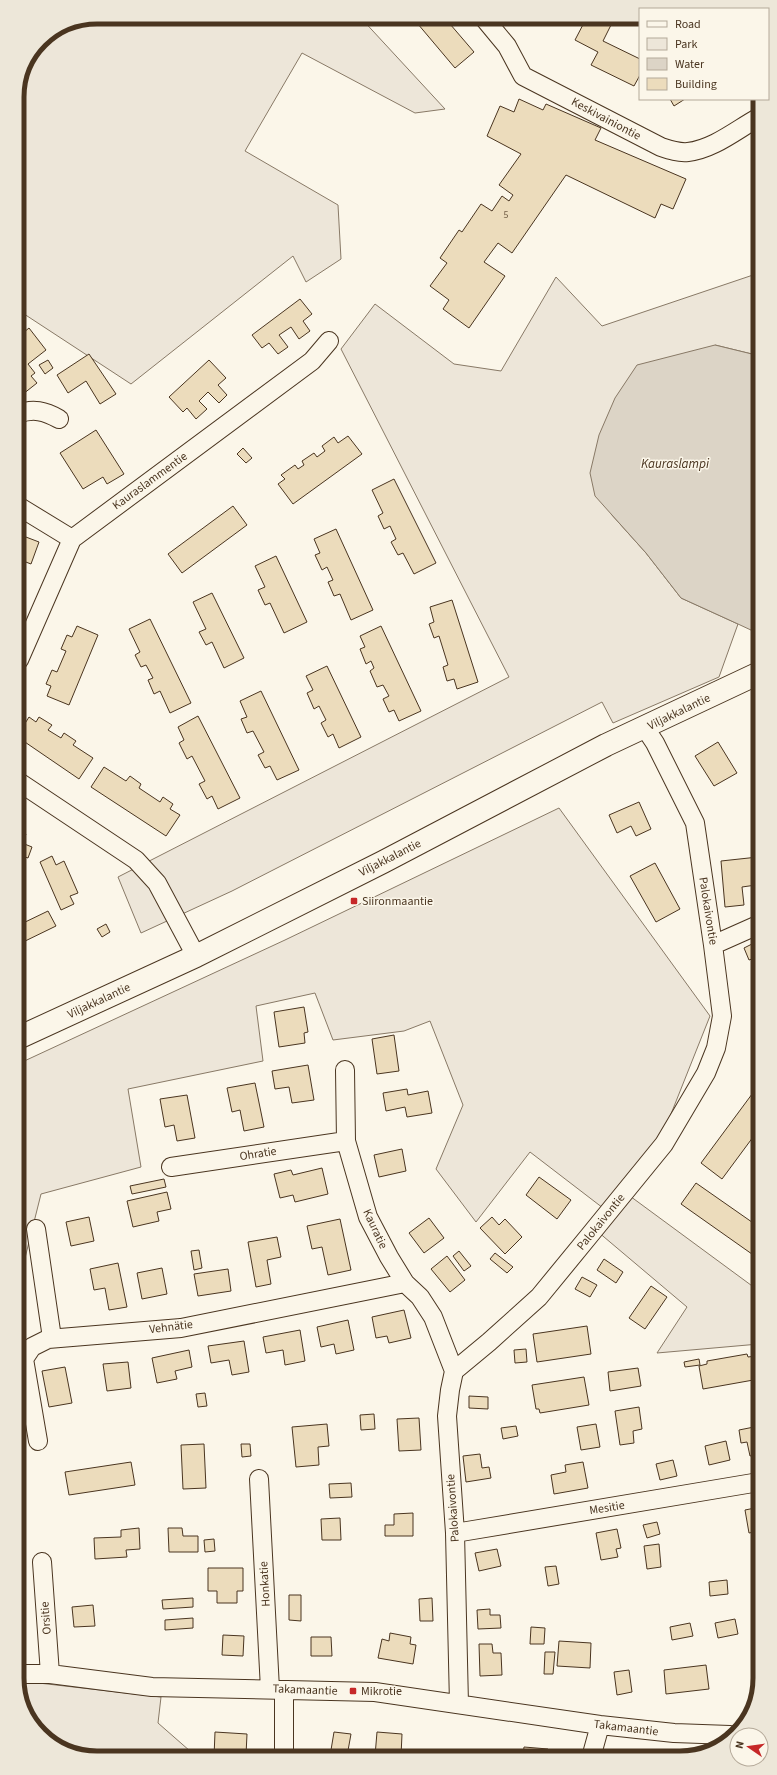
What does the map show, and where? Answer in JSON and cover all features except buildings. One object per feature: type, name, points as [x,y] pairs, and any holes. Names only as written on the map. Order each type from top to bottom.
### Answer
[{"type":"main road","name":"Viljakkalantie","points":[[24,1035],[196,956],[376,866],[606,745],[753,676]]},
{"type":"street","name":"Keskivainiontie","points":[[489,24],[506,46],[523,76],[661,147],[677,152],[688,152],[706,147],[753,121]]},
{"type":"street","name":"Kauraslammentie","points":[[24,649],[72,539],[312,361],[330,341]]},
{"type":"street","points":[[24,411],[46,412],[59,419]]},
{"type":"street","points":[[24,510],[72,539]]},
{"type":"street","name":"Palokaivontie","points":[[459,1704],[455,1533],[447,1416],[454,1371],[489,1342],[539,1296],[664,1144],[706,1073],[716,1048],[722,1016],[714,945],[695,823],[655,743],[645,728]]},
{"type":"street","points":[[24,785],[136,860],[157,883],[196,956]]},
{"type":"street","points":[[714,945],[753,927]]},
{"type":"street","name":"Kauratie","points":[[345,1070],[346,1141],[368,1217],[388,1258],[405,1283],[420,1297],[433,1317],[454,1371]]},
{"type":"street","name":"Ohratie","points":[[171,1167],[346,1141]]},
{"type":"street","points":[[36,1229],[52,1338]]},
{"type":"street","name":"Vehnätie","points":[[38,1441],[24,1360],[32,1347],[52,1338],[181,1328],[405,1283]]},
{"type":"street","name":"Honkatie","points":[[259,1479],[283,1751]]},
{"type":"street","name":"Mesitie","points":[[455,1533],[753,1483]]},
{"type":"street","name":"Orsitie","points":[[42,1562],[50,1674]]},
{"type":"street","name":"Takamaantie","points":[[24,1674],[50,1674],[152,1687],[375,1692],[600,1725],[674,1733],[726,1735]]},
{"type":"street","points":[[593,1751],[600,1725]]},
{"type":"green space","points":[[92,24],[366,24],[445,109],[415,113],[302,53],[245,151],[338,205],[341,259],[306,282],[293,256],[131,384],[24,314],[24,92],[26,78],[36,56],[45,45],[56,36],[73,28]]},
{"type":"green space","points":[[753,275],[753,354],[715,345],[611,514],[646,553],[681,598],[738,624],[719,677],[613,723],[602,702],[232,891],[141,933],[118,877],[509,677],[341,349],[375,304],[454,364],[501,371],[556,277],[602,326]]},
{"type":"green space","points":[[559,808],[710,1016],[665,1129],[619,1188],[753,1287],[753,1345],[657,1353],[687,1307],[591,1226],[603,1208],[530,1152],[476,1222],[436,1169],[463,1105],[430,1021],[404,1031],[333,1040],[315,993],[256,1006],[263,1061],[128,1089],[141,1167],[41,1194],[24,1258],[24,1061],[285,940]]},
{"type":"green space","points":[[24,1681],[161,1697],[158,1723],[190,1751],[92,1751],[73,1747],[56,1739],[45,1730],[36,1719],[28,1702]]},
{"type":"water","name":"Kauraslampi","points":[[715,345],[753,354],[753,631],[681,598],[646,553],[595,496],[590,473],[599,435],[615,398],[637,365]]},
{"type":"place","name":"Siironmaantie","points":[[354,901]]},
{"type":"place","name":"Mikrotie","points":[[353,1691]]}]
